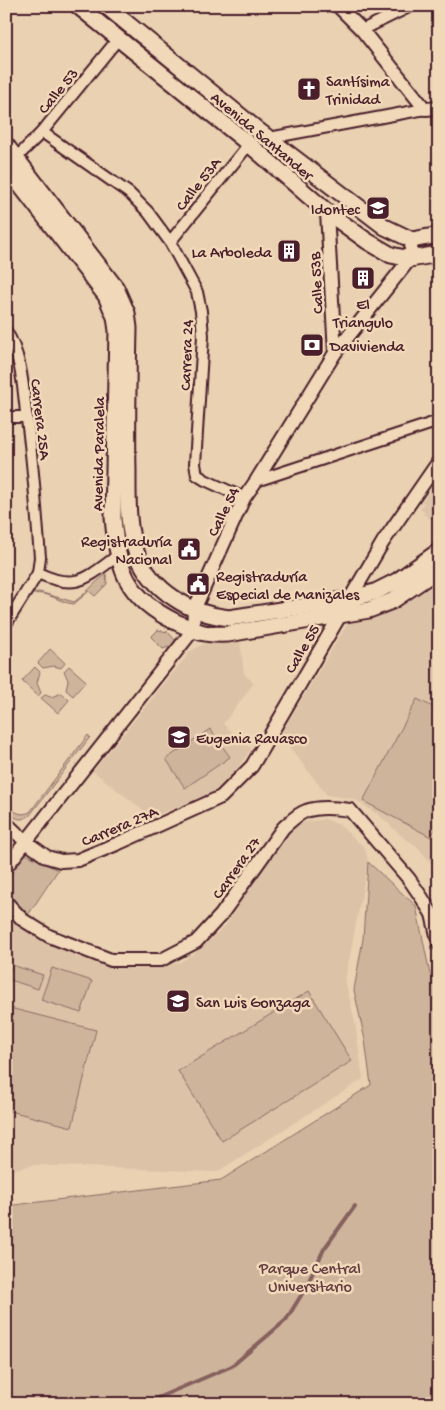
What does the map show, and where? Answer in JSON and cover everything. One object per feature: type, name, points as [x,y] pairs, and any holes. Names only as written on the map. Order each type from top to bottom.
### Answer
[{"type":"main road","name":"Avenida Santander","points":[[78,6],[249,144],[327,212],[367,241],[391,255],[410,259],[439,254]]},
{"type":"main road","name":"Avenida Santander","points":[[106,6],[269,138],[385,227],[412,240]]},
{"type":"main road","name":"Avenida Paralela","points":[[6,145],[10,170],[106,296],[115,317],[117,331],[113,517],[117,556],[125,576],[138,596],[155,611],[192,630],[206,635],[228,634],[369,610],[392,601],[439,569]]},
{"type":"main road","name":"Avenida Paralela","points":[[10,170],[116,288],[127,313],[129,328],[128,515],[136,553],[144,570],[157,585],[194,610],[213,616],[229,618],[350,599],[375,592],[397,581],[439,551]]},
{"type":"main road","points":[[412,240],[439,235]]},
{"type":"street","points":[[338,6],[362,30],[425,109]]},
{"type":"street","points":[[362,30],[411,6]]},
{"type":"street","name":"Calle 53","points":[[10,170],[118,39]]},
{"type":"street","points":[[269,138],[439,108]]},
{"type":"street","name":"Carrera 24","points":[[42,132],[129,193],[148,212],[170,242],[197,292],[201,311],[203,336],[195,464],[198,475],[244,498]]},
{"type":"street","name":"Calle 53A","points":[[170,242],[249,144]]},
{"type":"street","name":"Calle 53B","points":[[327,212],[335,353]]},
{"type":"street","points":[[410,259],[412,240]]},
{"type":"street","name":"Calle 54","points":[[192,630],[194,610],[244,498],[335,353],[410,259]]},
{"type":"street","name":"Carrera 25A","points":[[6,331],[11,338],[21,370],[32,450],[40,557],[38,573]]},
{"type":"street","points":[[6,417],[27,417]]},
{"type":"street","points":[[256,481],[439,421]]},
{"type":"street","name":"Calle 55","points":[[221,797],[252,766],[383,542],[439,461]]},
{"type":"street","points":[[6,624],[38,573],[54,581],[69,583],[89,578],[117,556]]},
{"type":"street","points":[[6,867],[192,630]]},
{"type":"street","name":"Carrera 27A","points":[[6,823],[26,842],[47,857],[61,861],[78,860],[120,844],[221,797]]},
{"type":"street","name":"Carrera 27","points":[[6,902],[24,920],[49,936],[93,954],[111,960],[161,960],[196,942],[210,928],[283,828],[295,817],[306,811],[336,807],[350,810],[409,879],[432,914],[439,944]]},
{"type":"shaded area","points":[[439,489],[439,520],[437,523],[423,514],[425,512],[420,509],[430,490],[435,494]]},
{"type":"shaded area","points":[[439,578],[439,876],[417,846],[404,838],[380,816],[354,799],[327,795],[280,735],[348,623],[373,616]]},
{"type":"shaded area","name":"Eugenia Ravasco","points":[[240,640],[244,674],[254,683],[223,724],[251,749],[229,780],[208,795],[152,817],[93,771],[191,651],[207,642]]},
{"type":"shaded area","name":"San Luis Gonzaga","points":[[326,819],[339,825],[365,848],[368,862],[345,980],[355,1022],[363,1079],[217,1172],[33,1165],[6,1171],[6,909],[43,938],[77,957],[104,966],[133,969],[159,967],[181,962],[198,951],[226,925],[258,873],[286,833],[299,823]]},
{"type":"green space","points":[[106,574],[107,584],[95,596],[89,591],[74,604],[44,594],[33,594],[27,601],[31,593],[39,592],[74,602]]},
{"type":"green space","points":[[158,630],[168,632],[175,640],[175,645],[163,649],[151,637]]},
{"type":"green space","points":[[50,649],[65,663],[61,668],[54,666],[43,668],[38,663]]},
{"type":"green space","points":[[69,666],[86,681],[73,696],[66,690],[68,680],[64,671]]},
{"type":"green space","points":[[35,667],[40,672],[37,683],[41,693],[38,696],[22,681]]},
{"type":"green space","points":[[62,693],[69,700],[58,713],[41,698],[45,695],[51,697]]},
{"type":"green space","points":[[417,699],[439,710],[439,822],[431,837],[363,801]]},
{"type":"green space","points":[[210,729],[230,757],[185,788],[166,759]]},
{"type":"green space","points":[[88,735],[90,737],[30,815],[20,819],[6,809],[6,804],[20,814],[30,812]]},
{"type":"green space","points":[[24,853],[58,870],[28,915],[12,899],[7,886],[11,873]]},
{"type":"green space","name":"Parque Central Universitario","points":[[368,862],[416,906],[430,974],[439,990],[439,1404],[6,1404],[6,1206],[221,1180],[371,1085],[365,1040],[354,990],[363,939]]},
{"type":"green space","points":[[12,965],[43,975],[38,989],[7,979]]},
{"type":"green space","points":[[52,968],[92,981],[81,1013],[41,1000]]},
{"type":"green space","points":[[309,991],[352,1061],[222,1141],[178,1071]]},
{"type":"green space","points":[[6,1007],[96,1030],[72,1127],[6,1110]]},
{"type":"waterway","points":[[143,1404],[232,1366],[286,1320],[305,1289],[324,1249],[355,1206]]},
{"type":"place","name":"Santísima Trinidad","points":[[309,89]]},
{"type":"place","name":"Idontec","points":[[378,208]]},
{"type":"place","name":"La Arboleda","points":[[289,251]]},
{"type":"place","name":"El Triangulo","points":[[363,278]]},
{"type":"place","name":"Davivienda","points":[[312,345]]},
{"type":"place","name":"Registraduría Nacional","points":[[189,549]]},
{"type":"place","name":"Registraduría Especial de Manizales","points":[[198,584]]},
{"type":"place","name":"Eugenia Ravasco","points":[[179,737]]},
{"type":"place","name":"San Luis Gonzaga","points":[[178,1001]]}]
